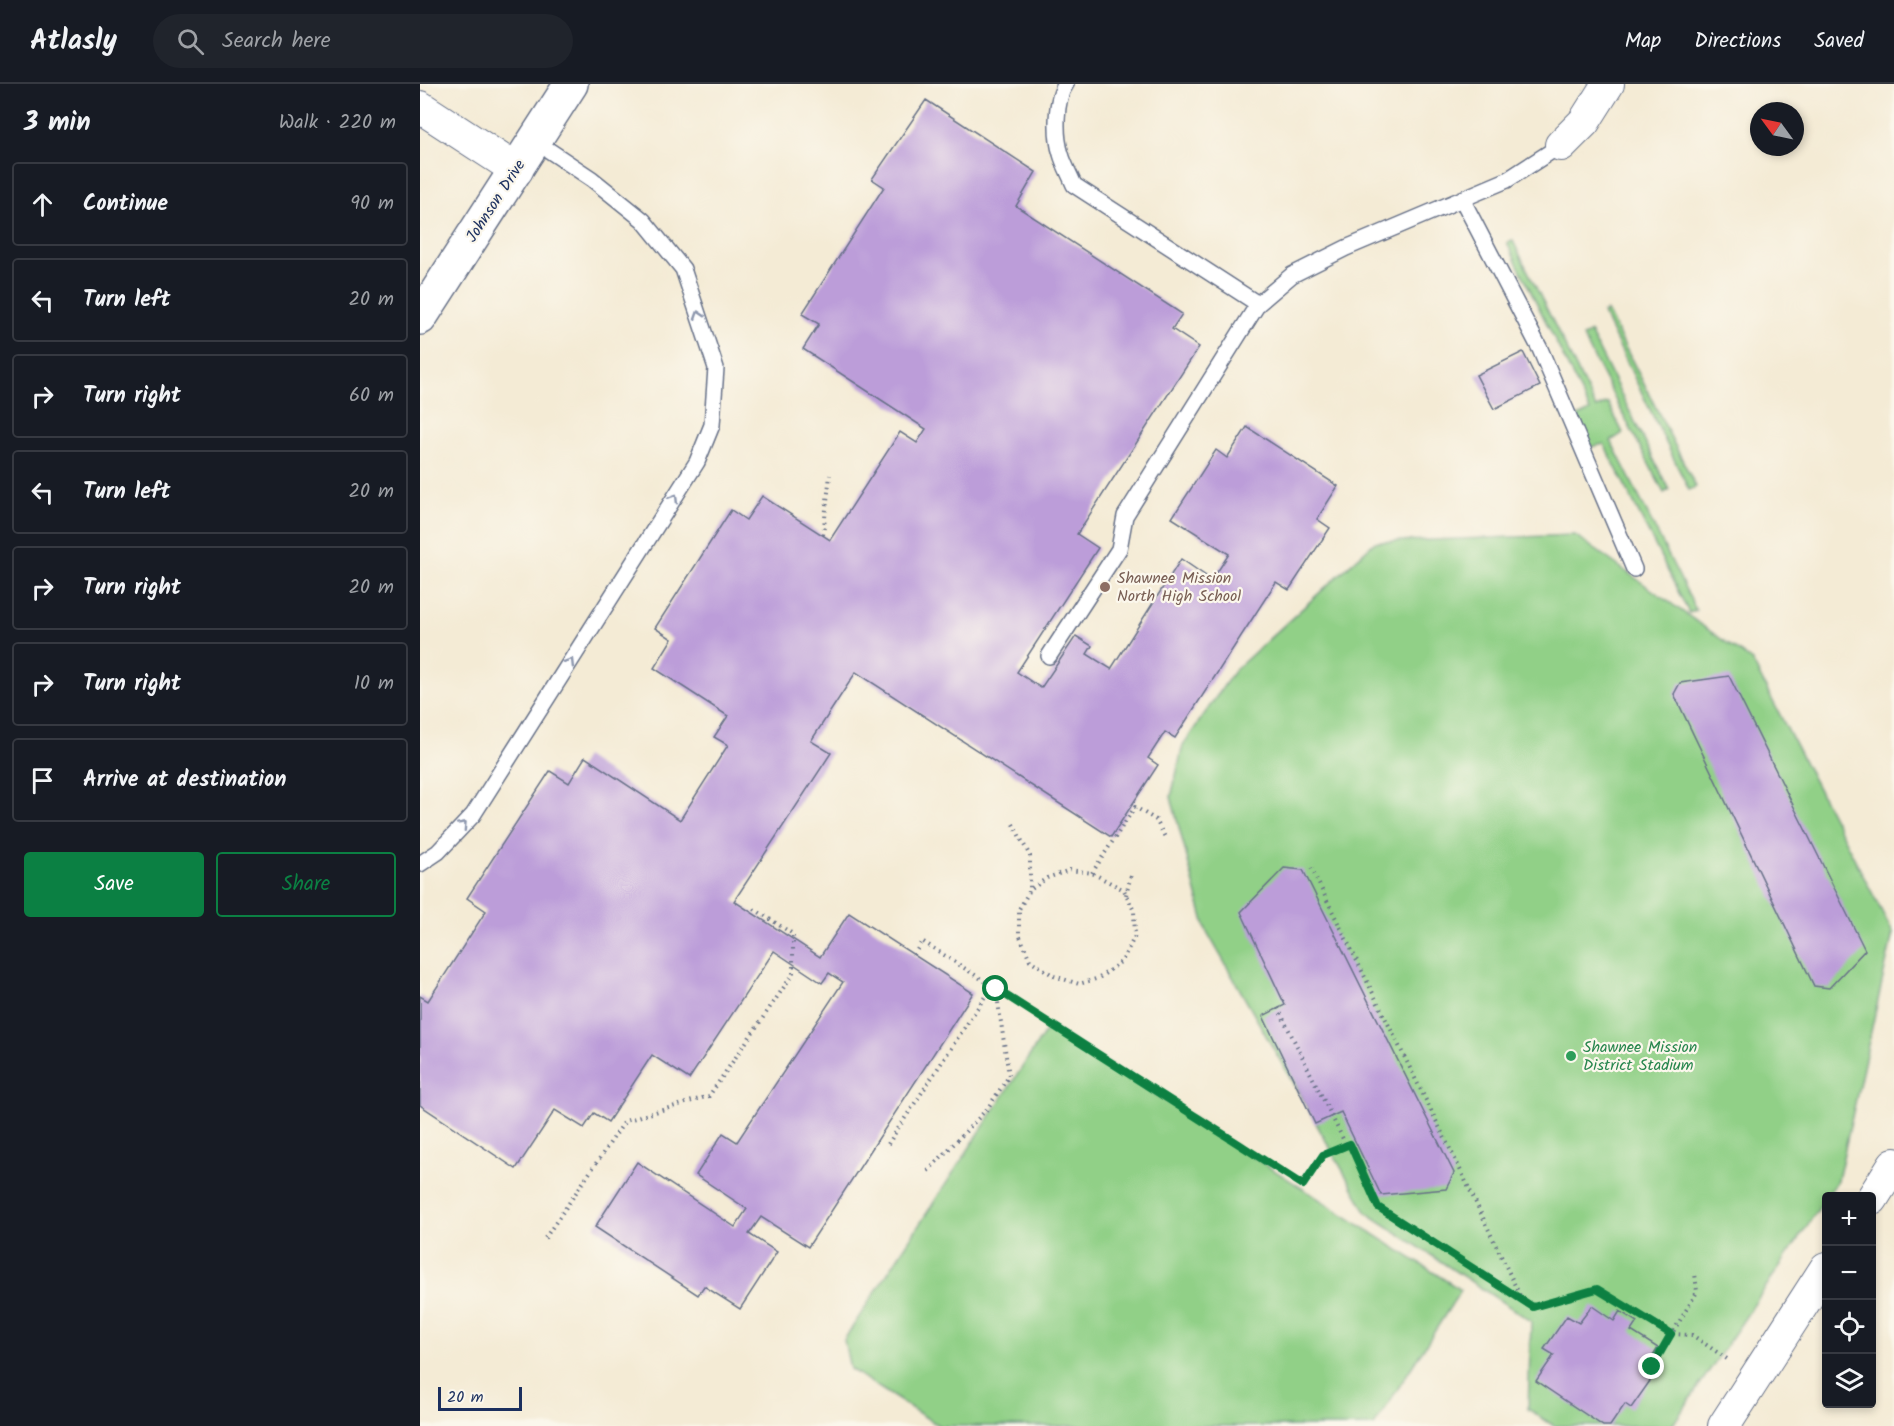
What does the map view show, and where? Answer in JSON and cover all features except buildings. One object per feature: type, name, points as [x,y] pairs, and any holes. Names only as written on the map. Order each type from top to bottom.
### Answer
[{"type":"main road","name":"Johnson Drive","points":[[420,318],[571,84]]},
{"type":"street","points":[[1561,145],[1584,122],[1608,84]]},
{"type":"street","points":[[420,106],[517,170]]},
{"type":"street","points":[[1876,1192],[1894,1164]]},
{"type":"street","points":[[1724,1426],[1822,1276]]},
{"type":"lane","points":[[1066,84],[1057,114],[1060,152],[1074,185],[1258,304]]},
{"type":"lane","points":[[420,864],[438,852],[473,815],[697,462],[712,425],[716,368],[683,269],[643,220],[592,179],[535,141]]},
{"type":"lane","points":[[1049,656],[1119,549],[1125,516],[1258,304],[1292,275],[1347,248],[1507,180],[1561,145]]},
{"type":"lane","points":[[1462,199],[1540,348],[1634,569]]},
{"type":"path","points":[[823,535],[830,475]]},
{"type":"path","points":[[1092,873],[1135,807],[1156,820],[1166,839]]},
{"type":"path","points":[[1013,825],[1030,856],[1030,890]]},
{"type":"path","points":[[1311,868],[1458,1165],[1521,1299]]},
{"type":"path","points":[[1070,870],[1092,873],[1124,890],[1134,911],[1135,936],[1122,962],[1099,978],[1079,984],[1054,976],[1030,960],[1019,934],[1019,909],[1030,890],[1047,878],[1070,870]]},
{"type":"path","points":[[1126,896],[1131,875]]},
{"type":"path","points":[[545,1238],[625,1121],[709,1096],[793,974],[793,934],[751,907]]},
{"type":"path","points":[[914,955],[922,942],[1303,1185],[1323,1155],[1350,1144],[1378,1207],[1533,1307],[1597,1289],[1671,1334],[1692,1335],[1738,1367]]},
{"type":"path","points":[[888,1144],[994,987]]},
{"type":"path","points":[[928,1171],[987,1109],[1009,1076],[994,987]]},
{"type":"path","points":[[1278,1008],[1346,1145]]},
{"type":"path","points":[[1652,1367],[1697,1292],[1695,1273]]},
{"type":"green space","points":[[1513,241],[1596,408],[1608,403],[1623,433],[1611,441],[1696,610],[1689,613],[1604,444],[1591,447],[1577,417],[1590,411],[1507,243]]},
{"type":"green space","points":[[1607,311],[1696,487],[1689,490],[1603,313]]},
{"type":"green space","points":[[1590,332],[1669,490],[1664,493],[1583,337]]},
{"type":"green space","name":"Shawnee Mission District Stadium","points":[[1575,535],[1752,661],[1893,933],[1838,1180],[1830,1192],[1822,1192],[1822,1204],[1672,1426],[1554,1426],[1528,1409],[1531,1321],[1367,1213],[1206,930],[1171,797],[1183,745],[1234,671],[1375,542]]},
{"type":"green space","points":[[1049,1026],[1461,1290],[1374,1426],[939,1426],[850,1369],[844,1340]]},
{"type":"place","name":"Shawnee Mission North High School","points":[[1105,587]]},
{"type":"place","name":"Shawnee Mission District Stadium","points":[[1571,1056]]},
{"type":"route","points":[[996,989],[1303,1185],[1323,1155],[1350,1144],[1378,1207],[1533,1307],[1597,1289],[1671,1334],[1652,1367]]}]
